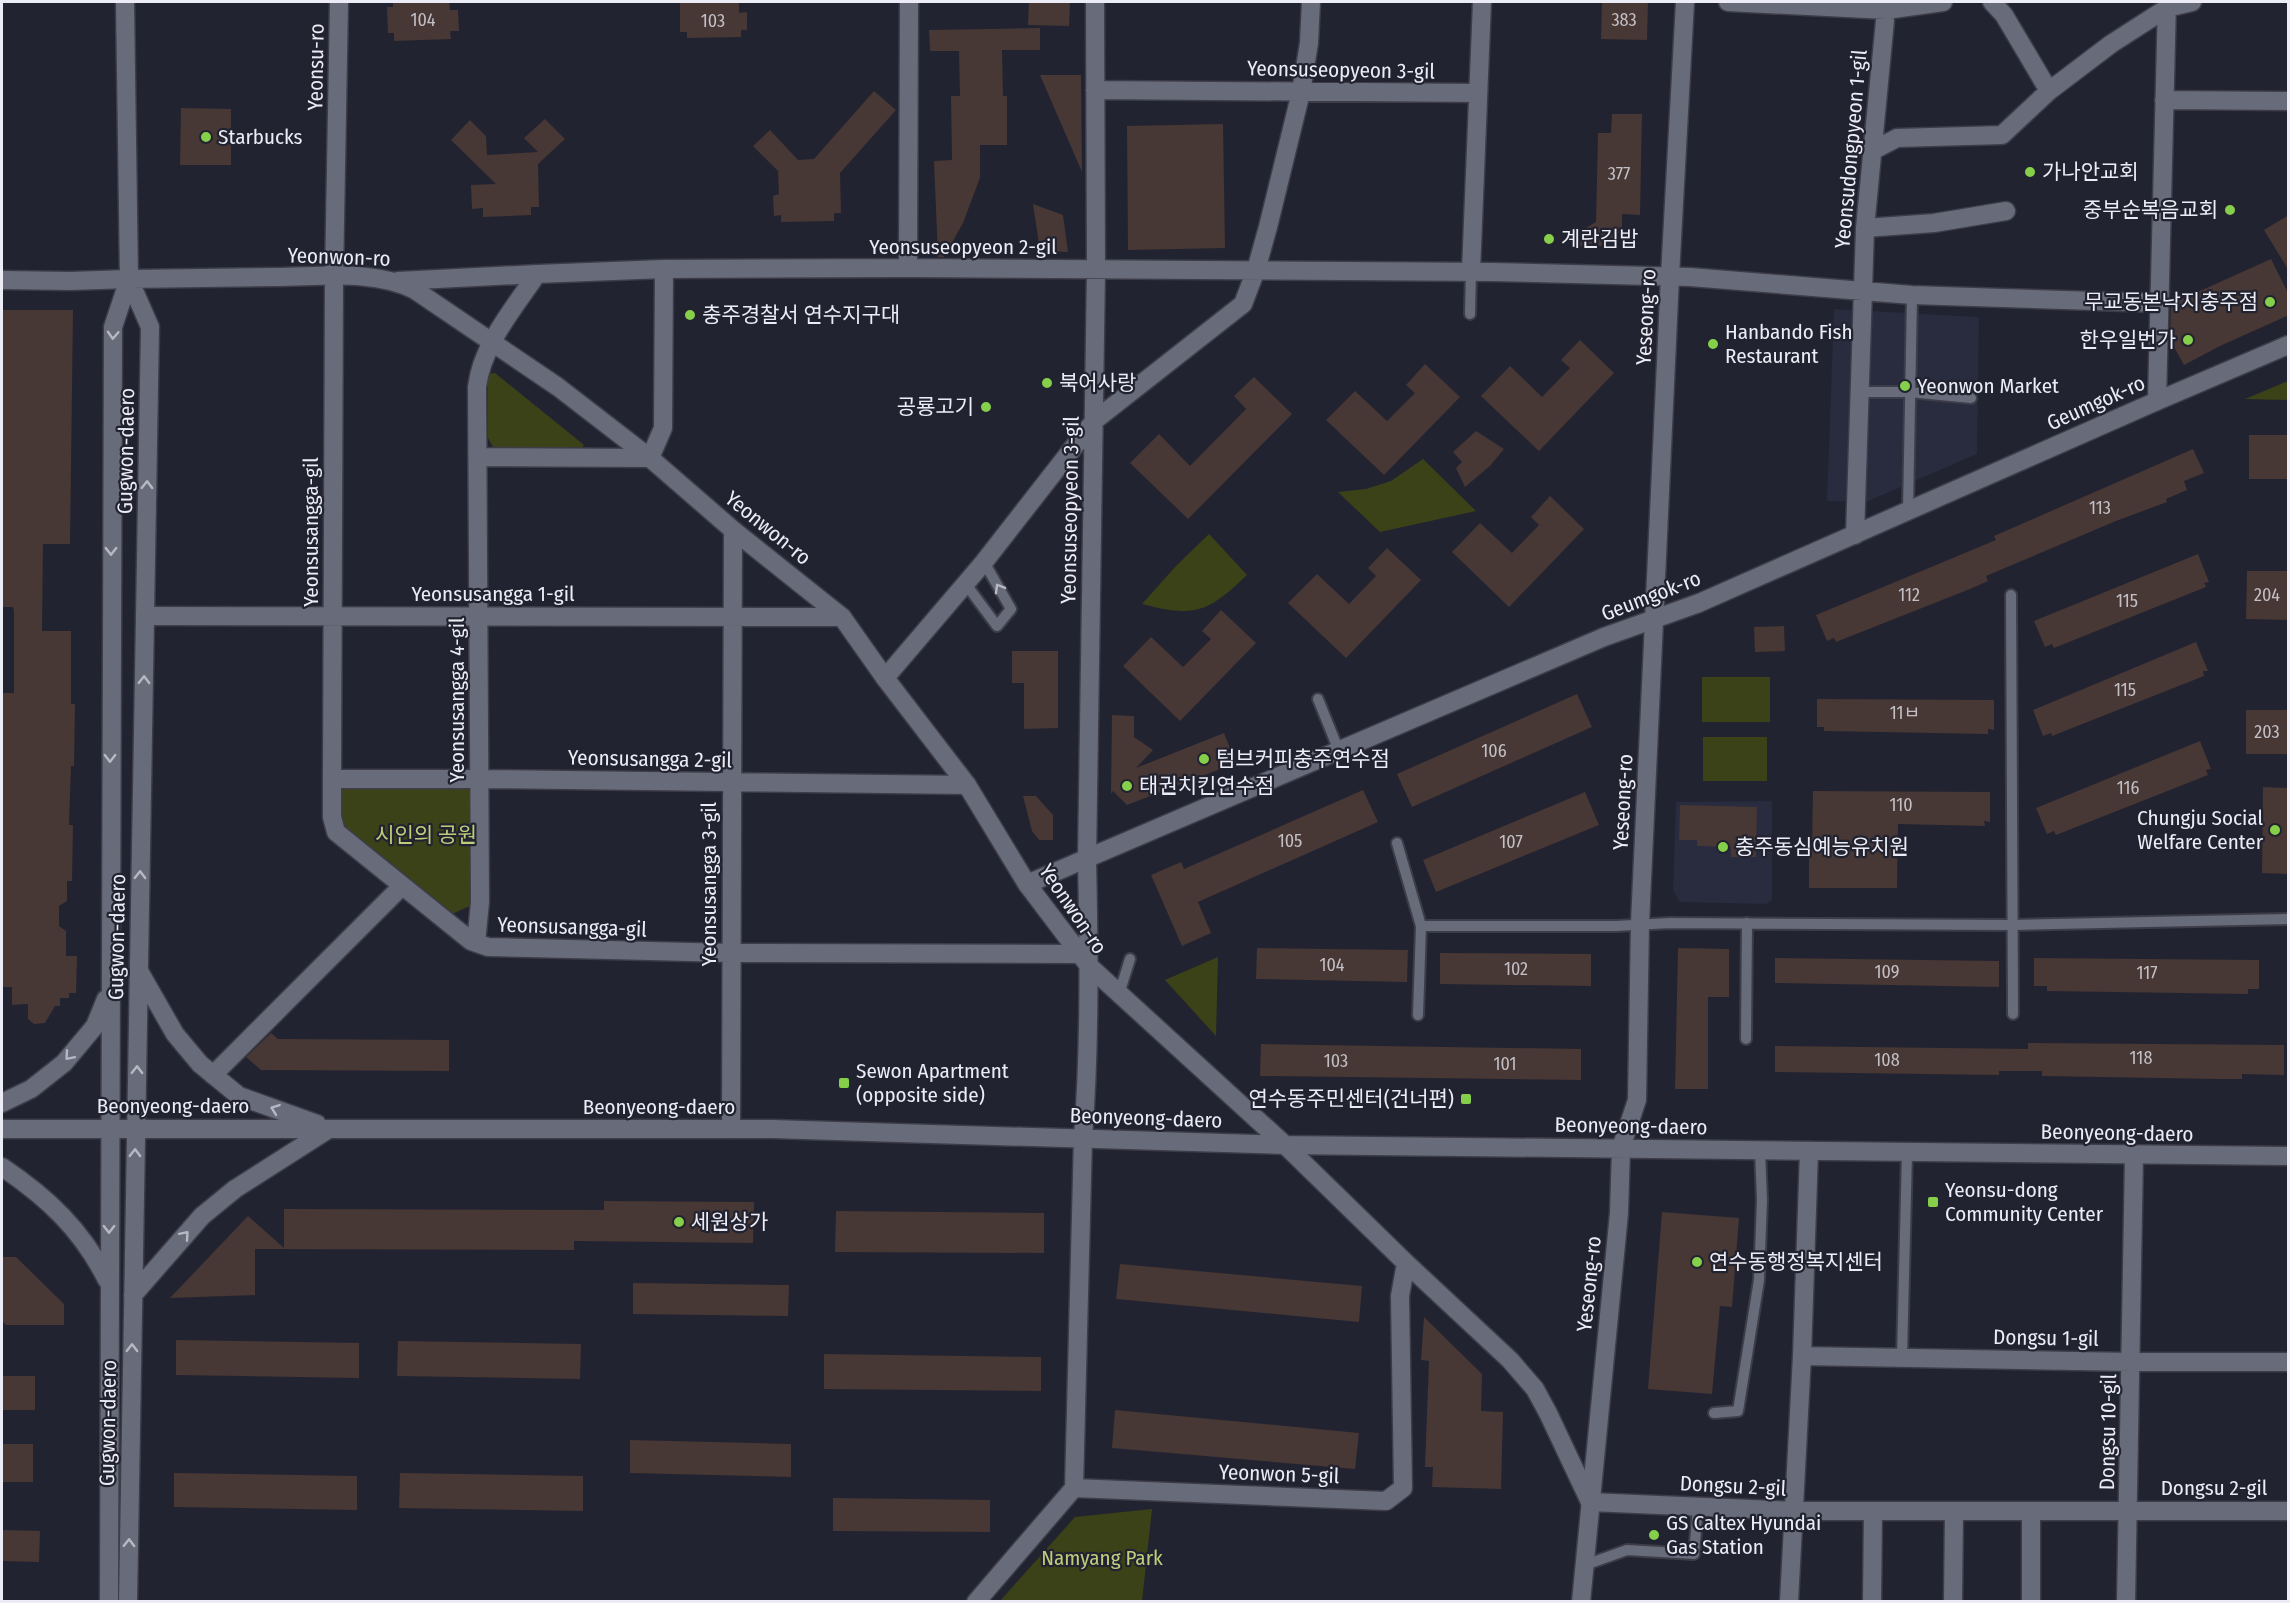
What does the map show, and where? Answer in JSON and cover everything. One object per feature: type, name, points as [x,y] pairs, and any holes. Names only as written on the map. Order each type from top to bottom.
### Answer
[{"type":"street","name":"Gugwon-daero","points":[[109,1602],[113,327],[129,279],[125,2]]},
{"type":"street","name":"Yeonsu-ro","points":[[334,277],[339,2]]},
{"type":"street","points":[[908,268],[909,2]]},
{"type":"street","name":"Yeonsuseopyeon 3-gil","points":[[1084,960],[1096,270],[1095,2]]},
{"type":"street","points":[[885,678],[984,562],[1094,421],[1243,304],[1256,270],[1301,92],[1309,43],[1311,2]]},
{"type":"street","points":[[1471,271],[1482,2]]},
{"type":"street","name":"Yeseong-ro","points":[[1581,1602],[1618,1213],[1621,1148],[1637,1100],[1640,923],[1685,2]]},
{"type":"street","points":[[1728,2],[1891,6],[1943,2]]},
{"type":"street","points":[[1992,2],[2004,15],[2049,91]]},
{"type":"street","points":[[1872,151],[1897,138],[2002,135],[2049,91],[2111,44],[2167,5],[2192,2]]},
{"type":"street","points":[[2157,400],[2167,5]]},
{"type":"street","name":"Yeonsudongpyeon 1-gil","points":[[1855,535],[1865,228],[1872,151],[1891,6]]},
{"type":"street","name":"Yeonsuseopyeon 3-gil","points":[[1095,90],[1478,93]]},
{"type":"street","points":[[2164,100],[2289,101]]},
{"type":"street","points":[[1865,228],[1934,224],[2006,212]]},
{"type":"street","name":"Yeonsuseopyeon 2-gil","points":[[398,281],[664,269],[908,268],[1471,271],[1670,276]]},
{"type":"street","points":[[478,457],[650,458],[663,428],[664,269]]},
{"type":"street","points":[[492,342],[537,274]]},
{"type":"street","points":[[1670,276],[1912,296],[2159,303]]},
{"type":"street","name":"Yeonsusangga-gil","points":[[334,277],[332,817],[336,832],[471,942],[488,947],[1084,960]]},
{"type":"street","name":"Yeonwon-ro","points":[[2,280],[369,277],[398,281],[415,290],[558,387],[650,458],[733,530],[842,617],[885,678],[967,785],[1028,884],[1084,960],[1088,1080],[1083,1138],[1074,1488]]},
{"type":"street","name":"Gugwon-daero","points":[[128,1602],[150,327],[129,279]]},
{"type":"street","name":"Yeonsusangga 4-gil","points":[[476,943],[480,902],[478,373],[492,342]]},
{"type":"street","name":"Geumgok-ro","points":[[1028,884],[1604,637],[1654,621],[1908,512],[2157,400],[2289,345]]},
{"type":"street","name":"Yeonsusangga 3-gil","points":[[731,1129],[733,530]]},
{"type":"street","name":"Yeonsusangga 1-gil","points":[[145,616],[842,617]]},
{"type":"street","name":"Yeonsusangga 2-gil","points":[[332,779],[967,785]]},
{"type":"street","points":[[213,1075],[402,886]]},
{"type":"street","points":[[1084,960],[1285,1144],[1406,1263],[1510,1360],[1534,1389],[1548,1413],[1590,1502]]},
{"type":"street","points":[[139,971],[176,1034],[200,1064],[213,1075],[239,1096],[330,1129]]},
{"type":"street","points":[[2,1103],[31,1089],[64,1063],[95,1026],[110,989]]},
{"type":"street","name":"Beonyeong-daero","points":[[2,1129],[731,1129],[1285,1144],[2134,1156],[2289,1156]]},
{"type":"street","points":[[133,1295],[202,1216],[235,1189],[330,1129]]},
{"type":"street","points":[[1790,1602],[1809,1151]]},
{"type":"street","name":"Dongsu 10-gil","points":[[2126,1602],[2134,1156]]},
{"type":"street","points":[[2,1167],[65,1217],[94,1254],[109,1283]]},
{"type":"street","name":"Yeonwon 5-gil","points":[[1074,1488],[1386,1501],[1402,1488],[1400,1296],[1406,1263]]},
{"type":"street","name":"Dongsu 1-gil","points":[[1802,1356],[1902,1356],[2132,1362],[2289,1362]]},
{"type":"street","points":[[976,1602],[1074,1488]]},
{"type":"street","name":"Dongsu 2-gil","points":[[1590,1502],[1795,1511],[2289,1511]]},
{"type":"street","points":[[1872,1602],[1874,1511]]},
{"type":"street","points":[[1953,1602],[1954,1511]]},
{"type":"street","points":[[2031,1511],[2031,1602]]},
{"type":"lane","points":[[1470,314],[1471,271]]},
{"type":"lane","points":[[1908,512],[1912,296]]},
{"type":"lane","points":[[1859,392],[1909,392],[1971,398]]},
{"type":"lane","points":[[964,583],[997,626],[1011,609],[984,562]]},
{"type":"lane","points":[[2011,595],[2013,1014]]},
{"type":"lane","points":[[1318,699],[1339,751]]},
{"type":"lane","points":[[1397,843],[1421,926],[1418,1015]]},
{"type":"lane","points":[[1421,926],[1616,927],[1640,923],[2013,925],[2289,919]]},
{"type":"lane","points":[[1746,1039],[1747,923]]},
{"type":"lane","points":[[1119,994],[1130,959]]},
{"type":"lane","points":[[1714,1413],[1738,1411],[1759,1280],[1762,1200],[1760,1151]]},
{"type":"lane","points":[[1902,1356],[1907,1152]]},
{"type":"lane","points":[[1585,1565],[1626,1550],[1694,1554],[1698,1507]]},
{"type":"shaded area","name":"Yeonwon Market","points":[[1834,309],[1979,317],[1977,454],[1866,502],[1827,501]]},
{"type":"shaded area","name":"충주동심예능유치원","points":[[1772,801],[1772,900],[1766,904],[1680,902],[1673,891],[1676,802]]},
{"type":"green space","points":[[495,373],[584,445],[580,451],[494,449],[488,438],[488,374]]},
{"type":"green space","points":[[2288,381],[2288,400],[2245,399]]},
{"type":"green space","points":[[1423,459],[1476,511],[1380,532],[1338,492],[1366,489],[1391,481]]},
{"type":"green space","points":[[1209,534],[1247,575],[1222,597],[1200,609],[1176,611],[1142,604],[1176,566]]},
{"type":"green space","points":[[1702,677],[1770,677],[1770,722],[1702,722]]},
{"type":"green space","points":[[1703,737],[1767,737],[1767,781],[1703,781]]},
{"type":"green space","name":"시인의 공원","points":[[340,787],[475,788],[474,904],[450,915],[341,828]]},
{"type":"green space","points":[[1218,957],[1216,1036],[1165,980]]},
{"type":"green space","name":"Namyang Park","points":[[1152,1509],[1142,1601],[1000,1601],[1075,1517]]},
{"type":"building","points":[[393,2],[449,2],[450,10],[458,10],[459,31],[450,31],[451,39],[394,41],[394,33],[388,33],[387,7],[393,7]]},
{"type":"building","points":[[680,2],[739,2],[739,13],[747,12],[747,30],[741,30],[741,37],[687,38],[687,32],[680,32]]},
{"type":"building","points":[[1029,2],[1070,2],[1069,26],[1028,25]]},
{"type":"building","points":[[1602,2],[1648,2],[1647,40],[1601,39]]},
{"type":"building","points":[[1040,28],[1040,50],[1002,50],[1003,96],[1007,96],[1007,145],[980,145],[980,178],[963,223],[944,257],[938,257],[934,161],[952,160],[951,96],[960,96],[959,51],[930,51],[929,30]]},
{"type":"building","points":[[1040,75],[1081,75],[1082,172]]},
{"type":"building","points":[[874,91],[896,110],[840,173],[841,213],[834,213],[834,221],[781,222],[781,215],[774,216],[773,196],[779,194],[778,171],[753,146],[770,130],[798,160],[814,159]]},
{"type":"building","name":"Starbucks","points":[[181,108],[231,109],[231,165],[180,165]]},
{"type":"building","points":[[1612,114],[1642,114],[1640,215],[1622,214],[1622,231],[1607,246],[1577,246],[1577,233],[1596,222],[1598,133],[1611,133]]},
{"type":"building","points":[[545,119],[565,139],[538,164],[539,207],[531,207],[531,215],[483,217],[483,208],[472,209],[471,185],[496,184],[451,140],[470,120],[486,136],[487,155],[538,152],[524,138]]},
{"type":"building","points":[[1223,124],[1225,248],[1128,250],[1127,126]]},
{"type":"building","points":[[1033,204],[1063,215],[1068,252],[1040,251]]},
{"type":"building","points":[[2289,215],[2289,271],[2264,230]]},
{"type":"building","points":[[2271,259],[2289,295],[2289,315],[2184,365],[2170,340],[2171,304]]},
{"type":"building","points":[[2,310],[73,310],[70,544],[43,544],[42,631],[71,631],[71,704],[75,704],[74,766],[71,766],[69,825],[73,825],[72,881],[67,881],[67,901],[59,906],[59,926],[66,931],[66,956],[77,956],[76,993],[69,993],[69,998],[60,998],[60,1006],[55,1006],[45,1023],[34,1024],[28,1019],[28,1004],[12,1005],[12,987],[2,987],[2,693],[14,693],[14,611],[13,607],[2,607]]},
{"type":"building","points":[[1580,340],[1614,373],[1539,451],[1481,396],[1510,366],[1542,397],[1570,368],[1561,360]]},
{"type":"building","points":[[1425,364],[1460,397],[1384,475],[1326,420],[1355,391],[1387,421],[1415,393],[1406,385]]},
{"type":"building","points":[[1254,377],[1292,414],[1188,519],[1130,463],[1159,434],[1190,466],[1246,409],[1234,396]]},
{"type":"building","points":[[1476,431],[1504,449],[1490,466],[1465,487],[1456,468],[1462,462],[1453,452]]},
{"type":"building","points":[[2249,435],[2289,435],[2289,479],[2249,479]]},
{"type":"building","points":[[2193,449],[2204,473],[2184,481],[2187,490],[2166,499],[2167,502],[1986,576],[1988,581],[1970,589],[1836,642],[1834,638],[1827,641],[1816,615],[1996,540],[1994,536]]},
{"type":"building","points":[[1550,496],[1584,529],[1509,607],[1452,552],[1480,523],[1512,553],[1539,525],[1531,517]]},
{"type":"building","points":[[1387,548],[1421,580],[1346,658],[1288,603],[1317,574],[1349,604],[1376,576],[1368,568]]},
{"type":"building","points":[[2198,554],[2209,582],[2204,583],[2206,587],[2054,648],[2052,644],[2045,647],[2034,621]]},
{"type":"building","points":[[2247,571],[2289,571],[2289,620],[2246,619]]},
{"type":"building","points":[[1221,610],[1256,643],[1180,721],[1123,666],[1151,637],[1183,667],[1211,639],[1202,631]]},
{"type":"building","points":[[1784,626],[1785,651],[1755,652],[1754,627]]},
{"type":"building","points":[[2196,642],[2208,671],[2203,671],[2204,676],[2052,736],[2051,733],[2043,736],[2033,710]]},
{"type":"building","points":[[1012,651],[1058,651],[1058,728],[1024,729],[1024,683],[1012,683]]},
{"type":"building","points":[[1577,694],[1592,727],[1412,807],[1397,774]]},
{"type":"building","points":[[1817,699],[1994,700],[1994,730],[1988,729],[1988,734],[1824,731],[1824,727],[1817,727]]},
{"type":"building","points":[[2246,710],[2289,710],[2289,754],[2246,754]]},
{"type":"building","points":[[1112,715],[1134,716],[1134,737],[1153,750],[1136,768],[1224,733],[1236,763],[1127,805],[1113,791],[1111,794]]},
{"type":"building","points":[[2200,741],[2211,769],[2206,770],[2208,775],[2056,835],[2054,831],[2047,834],[2036,808]]},
{"type":"building","name":"Chungju Social Welfare Center","points":[[2263,787],[2289,788],[2289,874],[2262,873]]},
{"type":"building","points":[[1363,790],[1378,822],[1198,902],[1211,933],[1182,946],[1151,875],[1181,862],[1184,869]]},
{"type":"building","points":[[1813,791],[1990,792],[1990,822],[1984,821],[1985,826],[1898,824],[1897,888],[1809,888]]},
{"type":"building","points":[[1585,792],[1599,825],[1436,892],[1423,860]]},
{"type":"building","points":[[1023,796],[1036,796],[1053,815],[1053,840],[1039,840],[1032,831]]},
{"type":"building","points":[[1680,805],[1757,807],[1756,857],[1731,857],[1731,847],[1697,846],[1697,840],[1679,840]]},
{"type":"building","points":[[1257,948],[1408,950],[1407,982],[1256,979]]},
{"type":"building","points":[[1678,948],[1729,949],[1729,997],[1708,997],[1708,1089],[1675,1089]]},
{"type":"building","points":[[1440,953],[1591,954],[1591,986],[1440,984]]},
{"type":"building","points":[[1775,958],[1999,961],[1999,987],[1775,983]]},
{"type":"building","points":[[2034,958],[2259,960],[2259,989],[2248,989],[2248,994],[2047,991],[2047,986],[2034,986]]},
{"type":"building","points":[[271,1033],[278,1039],[449,1040],[449,1071],[261,1070],[246,1057]]},
{"type":"building","points":[[2028,1043],[2284,1045],[2284,1075],[2242,1074],[2242,1079],[2218,1079],[2042,1076],[2042,1071],[1999,1071],[1999,1075],[1775,1072],[1775,1046],[2028,1049]]},
{"type":"building","points":[[1261,1044],[1581,1049],[1581,1080],[1260,1076]]},
{"type":"building","points":[[604,1201],[754,1202],[753,1243],[574,1241],[574,1250],[255,1249],[255,1295],[170,1298],[248,1216],[284,1248],[284,1209],[604,1210]]},
{"type":"building","points":[[836,1211],[1044,1213],[1044,1253],[835,1252]]},
{"type":"building","name":"연수동행정복지센터","points":[[1662,1212],[1739,1218],[1732,1307],[1720,1306],[1712,1394],[1648,1389]]},
{"type":"building","points":[[2,1257],[16,1257],[64,1304],[64,1325],[6,1325],[2,1321]]},
{"type":"building","points":[[1120,1264],[1362,1286],[1359,1322],[1116,1299]]},
{"type":"building","points":[[633,1283],[789,1285],[788,1316],[633,1314]]},
{"type":"building","points":[[1424,1317],[1482,1374],[1481,1411],[1503,1412],[1501,1489],[1432,1487],[1433,1467],[1425,1467],[1429,1361],[1421,1360]]},
{"type":"building","points":[[176,1340],[359,1343],[359,1378],[176,1375]]},
{"type":"building","points":[[398,1341],[581,1344],[580,1379],[397,1376]]},
{"type":"building","points":[[824,1354],[1041,1357],[1041,1391],[824,1389]]},
{"type":"building","points":[[2,1376],[35,1376],[35,1410],[2,1410]]},
{"type":"building","points":[[1115,1410],[1359,1433],[1355,1469],[1112,1448]]},
{"type":"building","points":[[630,1440],[791,1444],[791,1477],[630,1473]]},
{"type":"building","points":[[2,1444],[33,1444],[33,1482],[2,1482]]},
{"type":"building","points":[[174,1473],[357,1476],[357,1510],[174,1507]]},
{"type":"building","points":[[400,1473],[583,1476],[583,1511],[399,1508]]},
{"type":"building","points":[[833,1498],[990,1500],[990,1532],[833,1531]]},
{"type":"building","points":[[2,1530],[40,1531],[39,1562],[2,1561]]},
{"type":"place","name":"Starbucks","points":[[206,137]]},
{"type":"place","name":"가나안교회","points":[[2030,172]]},
{"type":"place","name":"중부순복음교회","points":[[2230,210]]},
{"type":"place","name":"계란김밥","points":[[1549,239]]},
{"type":"place","name":"무교동본낙지충주점","points":[[2270,302]]},
{"type":"place","name":"충주경찰서 연수지구대","points":[[690,315]]},
{"type":"place","name":"한우일번가","points":[[2188,340]]},
{"type":"place","name":"Hanbando Fish Restaurant","points":[[1713,344]]},
{"type":"place","name":"북어사랑","points":[[1047,383]]},
{"type":"place","name":"Yeonwon Market","points":[[1905,386]]},
{"type":"place","name":"공룡고기","points":[[986,407]]},
{"type":"place","name":"텀브커피충주연수점","points":[[1204,759]]},
{"type":"place","name":"태권치킨연수점","points":[[1127,786]]},
{"type":"place","name":"Chungju Social Welfare Center","points":[[2275,830]]},
{"type":"place","name":"충주동심예능유치원","points":[[1723,847]]},
{"type":"place","name":"Sewon Apartment (opposite side)","points":[[844,1083]]},
{"type":"place","name":"연수동주민센터(건너편)","points":[[1466,1099]]},
{"type":"place","name":"Yeonsu-dong Community Center","points":[[1933,1202]]},
{"type":"place","name":"세원상가","points":[[679,1222]]},
{"type":"place","name":"연수동행정복지센터","points":[[1697,1262]]},
{"type":"place","name":"GS Caltex Hyundai Gas Station","points":[[1654,1535]]}]
